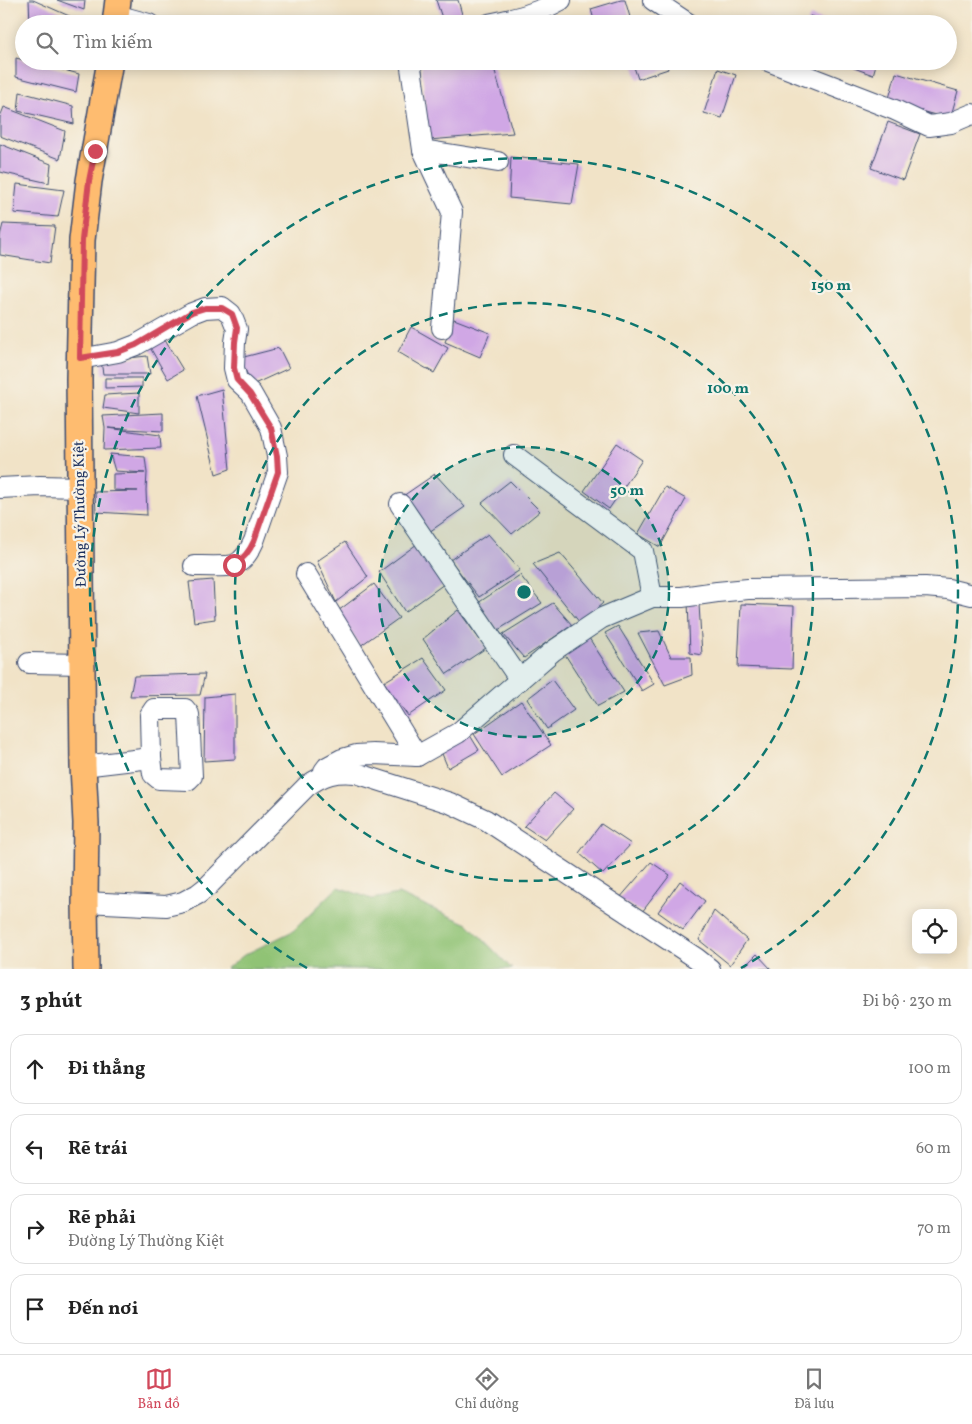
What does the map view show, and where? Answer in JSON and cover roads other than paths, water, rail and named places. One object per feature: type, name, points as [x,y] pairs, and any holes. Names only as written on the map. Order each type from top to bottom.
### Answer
[{"type":"main road","name":"Đường Lý Thường Kiệt","points":[[86,969],[86,824],[83,766],[80,487],[82,240],[89,181],[108,70]]},
{"type":"street","points":[[528,15],[561,0]]},
{"type":"street","points":[[653,0],[676,15]]},
{"type":"street","points":[[411,70],[423,150],[452,212],[442,328]]},
{"type":"street","points":[[791,70],[895,110],[929,126],[951,123],[972,114]]},
{"type":"street","points":[[423,150],[498,162]]},
{"type":"street","points":[[80,358],[118,352],[136,345],[192,312],[205,308],[222,308],[232,314],[237,328],[234,368],[237,380],[250,394],[271,428],[277,456],[278,472],[254,541],[243,559],[234,565],[194,566]]},
{"type":"street","points":[[514,455],[643,551],[652,597]]},
{"type":"street","points":[[0,488],[80,487]]},
{"type":"street","points":[[400,504],[520,680]]},
{"type":"street","points":[[306,574],[418,756]]},
{"type":"street","points":[[319,778],[327,767],[342,759],[356,755],[418,756],[458,733],[553,651],[602,618],[652,597],[682,598],[748,589],[925,587],[948,589],[972,595]]},
{"type":"street","points":[[29,663],[83,664]]},
{"type":"street","points":[[83,766],[151,758]]},
{"type":"street","points":[[85,902],[166,906],[184,902],[207,887],[307,786],[319,778],[337,773],[356,773],[450,803],[486,820],[710,969]]}]
